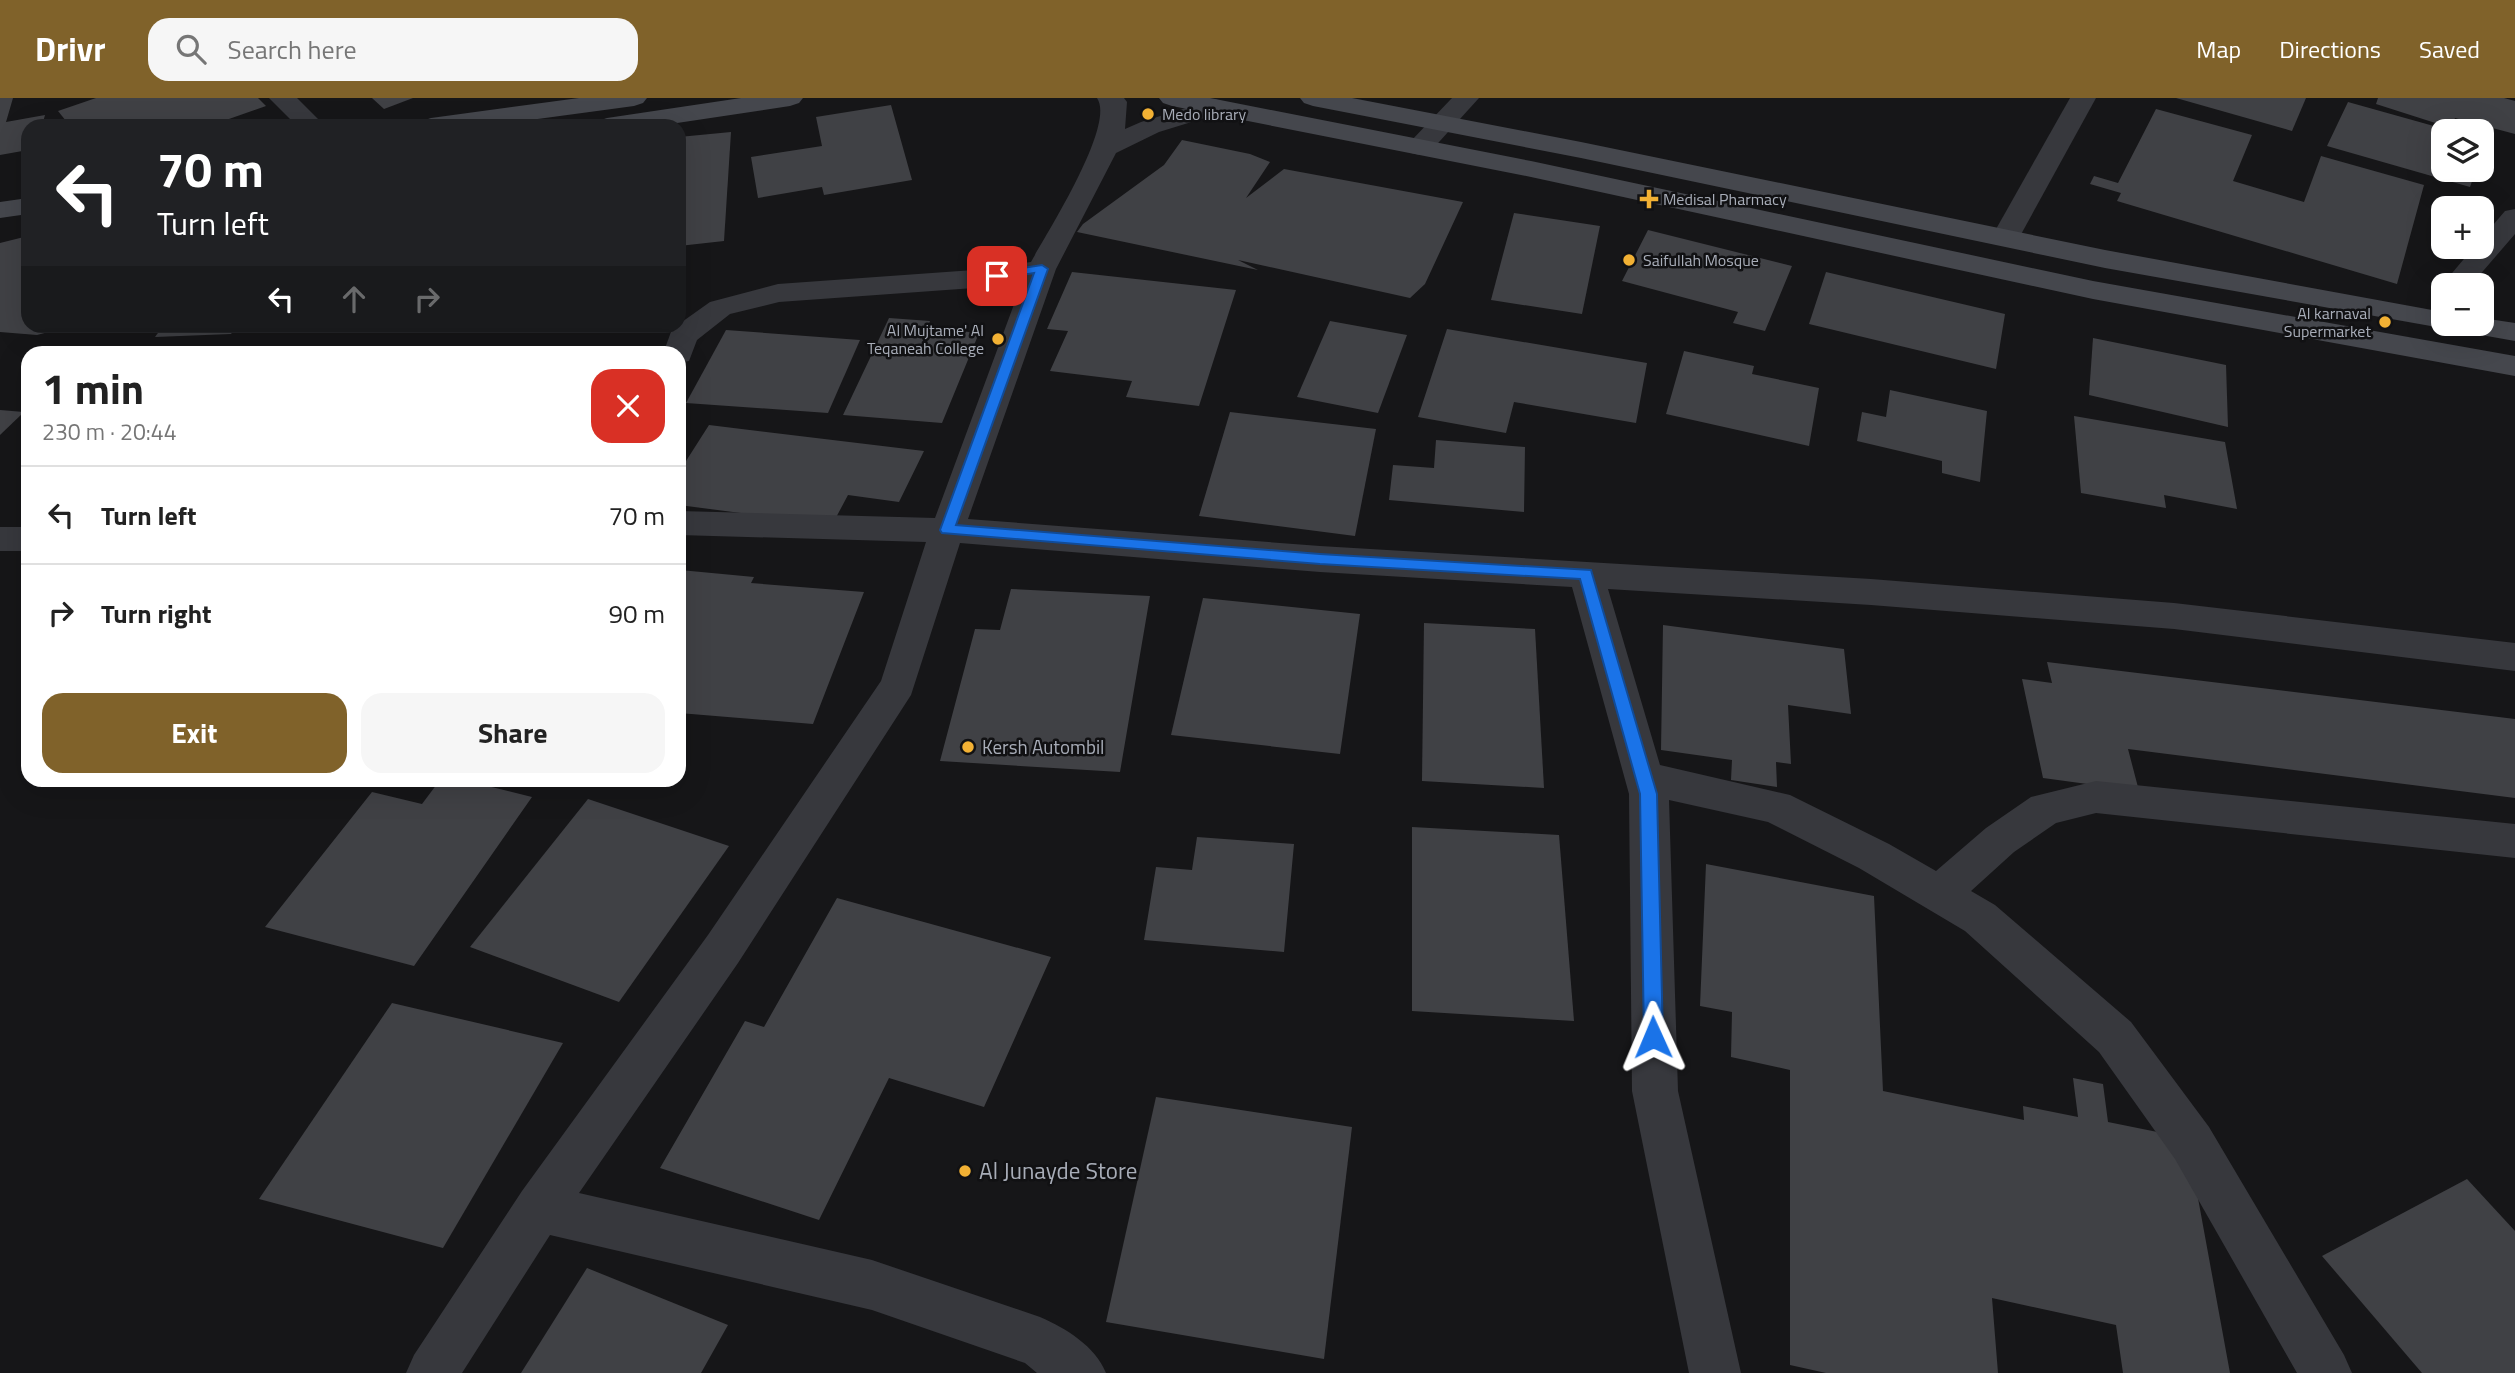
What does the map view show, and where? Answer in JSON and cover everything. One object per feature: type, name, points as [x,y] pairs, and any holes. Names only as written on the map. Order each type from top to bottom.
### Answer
[{"type":"main road","points":[[482,119],[634,98]]},
{"type":"main road","points":[[653,119],[790,98]]},
{"type":"main road","points":[[1172,98],[1420,147],[2080,287],[2515,366]]},
{"type":"main road","points":[[1313,98],[2005,238],[2431,313]]},
{"type":"main road","points":[[0,186],[21,183]]},
{"type":"main road","points":[[0,210],[21,207]]},
{"type":"main road","points":[[2494,329],[2515,332]]},
{"type":"street","points":[[282,98],[304,119]]},
{"type":"street","points":[[432,1373],[539,1208],[723,949],[898,685],[947,530],[1042,269],[1106,148],[1114,122],[1114,102],[1111,98]]},
{"type":"street","points":[[1420,147],[1466,98]]},
{"type":"street","points":[[2005,238],[2083,98]]},
{"type":"street","points":[[1106,148],[1150,127],[1215,107]]},
{"type":"street","points":[[2466,273],[2515,217]]},
{"type":"street","points":[[680,346],[683,337],[720,308],[778,293],[974,279],[1042,269]]},
{"type":"street","points":[[686,523],[947,530],[1320,559],[1871,592],[2174,616],[2515,657]]},
{"type":"street","points":[[0,539],[21,539]]},
{"type":"street","points":[[1586,574],[1648,794],[1654,1091],[1715,1373]]},
{"type":"street","points":[[1644,778],[1776,807],[1874,856],[1980,918],[2115,1037],[2192,1143],[2326,1373]]},
{"type":"street","points":[[1939,894],[2000,840],[2045,809],[2096,797],[2515,841]]},
{"type":"street","points":[[539,1208],[872,1284],[1040,1343],[1080,1373]]},
{"type":"building","points":[[0,98],[13,98],[6,122],[21,119],[21,151],[0,155]]},
{"type":"building","points":[[96,98],[258,98],[266,106],[229,119],[64,119],[58,111]]},
{"type":"building","points":[[372,98],[413,98],[384,109]]},
{"type":"building","points":[[2176,98],[2306,98],[2292,131]]},
{"type":"building","points":[[2378,98],[2504,98],[2515,101],[2515,134],[2494,128],[2494,119],[2455,118],[2431,119],[2431,122],[2376,104]]},
{"type":"building","points":[[2348,102],[2431,125],[2431,176],[2327,146]]},
{"type":"building","points":[[891,105],[912,180],[824,195],[822,187],[758,198],[751,157],[822,146],[816,117]]},
{"type":"building","points":[[2156,109],[2252,135],[2233,181],[2304,202],[2321,156],[2424,185],[2397,284],[2117,201],[2121,193],[2090,184],[2094,176],[2118,183]]},
{"type":"building","points":[[45,115],[44,119],[23,119]]},
{"type":"building","points":[[731,132],[724,241],[686,245],[686,136]]},
{"type":"building","points":[[1182,140],[1250,154],[1270,162],[1246,198],[1284,169],[1463,202],[1425,284],[1410,298],[1238,260],[1258,270],[1077,232],[1083,224],[1164,165]]},
{"type":"building","points":[[2453,182],[2472,182],[2470,187]]},
{"type":"building","points":[[1514,213],[1600,226],[1582,314],[1491,300]]},
{"type":"building","points":[[1648,230],[1792,266],[1765,331],[1733,323],[1738,312],[1622,281]]},
{"type":"building","points":[[21,238],[21,333],[45,333],[37,335],[0,332],[0,243]]},
{"type":"building","points":[[1072,272],[1236,290],[1199,406],[1126,397],[1132,381],[1050,371],[1068,331],[1047,329]]},
{"type":"building","points":[[1826,272],[2005,314],[1996,369],[1809,324]]},
{"type":"building","points":[[889,318],[930,321],[927,328],[979,333],[942,423],[843,415]]},
{"type":"building","points":[[1330,321],[1407,335],[1378,413],[1297,397]]},
{"type":"building","points":[[1447,329],[1647,363],[1636,423],[1514,402],[1506,433],[1418,417]]},
{"type":"building","points":[[726,330],[860,340],[828,413],[686,403]]},
{"type":"building","points":[[158,333],[232,333],[231,334],[155,337]]},
{"type":"building","points":[[2093,338],[2226,365],[2228,427],[2089,395]]},
{"type":"building","points":[[1684,351],[1754,366],[1752,374],[1819,388],[1809,446],[1666,414]]},
{"type":"building","points":[[1890,390],[1987,411],[1980,482],[1942,473],[1942,461],[1857,441],[1862,412],[1886,417]]},
{"type":"building","points":[[0,410],[21,412],[21,415],[0,435]]},
{"type":"building","points":[[1230,412],[1376,429],[1355,536],[1199,516]]},
{"type":"building","points":[[2074,416],[2225,442],[2237,509],[2164,495],[2166,508],[2081,493]]},
{"type":"building","points":[[709,425],[924,451],[899,502],[848,495],[832,525],[686,506],[686,461]]},
{"type":"building","points":[[1436,440],[1525,447],[1524,512],[1389,500],[1393,465],[1434,468]]},
{"type":"building","points":[[686,571],[754,577],[751,583],[864,592],[813,724],[686,714]]},
{"type":"building","points":[[1011,589],[1150,596],[1120,772],[940,761],[975,629],[1000,630]]},
{"type":"building","points":[[1203,598],[1360,614],[1340,754],[1171,735]]},
{"type":"building","points":[[1424,623],[1535,629],[1544,788],[1422,781]]},
{"type":"building","points":[[1663,625],[1844,649],[1851,714],[1788,705],[1791,764],[1776,762],[1777,787],[1731,780],[1732,760],[1661,750]]},
{"type":"building","points":[[2047,662],[2515,719],[2515,798],[2128,749],[2139,791],[2043,778],[2022,679],[2052,683]]},
{"type":"building","points":[[435,787],[491,787],[532,797],[414,966],[265,927],[372,792],[422,804]]},
{"type":"building","points":[[588,799],[729,846],[619,1002],[470,947]]},
{"type":"building","points":[[1412,827],[1559,835],[1574,1021],[1412,1011]]},
{"type":"building","points":[[1197,837],[1294,844],[1284,952],[1144,940],[1156,867],[1192,870]]},
{"type":"building","points":[[1706,864],[1874,896],[1883,1091],[2024,1120],[2023,1106],[2078,1117],[2073,1078],[2103,1084],[2108,1122],[2187,1138],[2230,1373],[2123,1373],[2116,1325],[1992,1298],[1998,1373],[1826,1373],[1790,1365],[1790,1070],[1731,1057],[1732,1012],[1700,1006]]},
{"type":"building","points":[[837,898],[1051,957],[984,1107],[889,1078],[819,1220],[660,1168],[745,1021],[764,1027]]},
{"type":"building","points":[[392,1003],[563,1043],[443,1248],[259,1199]]},
{"type":"building","points":[[1156,1097],[1352,1127],[1324,1359],[1106,1322]]},
{"type":"building","points":[[2467,1179],[2515,1231],[2515,1373],[2422,1373],[2322,1256]]},
{"type":"building","points":[[587,1268],[728,1325],[701,1373],[521,1373]]},
{"type":"place","name":"Medo library","points":[[1148,114]]},
{"type":"place","name":"Medisal Pharmacy","points":[[1649,199]]},
{"type":"place","name":"Saifullah Mosque","points":[[1629,260]]},
{"type":"place","name":"Al karnaval Supermarket","points":[[2385,322]]},
{"type":"place","name":"Al Mujtame' Al Teqaneah College","points":[[998,339]]},
{"type":"place","name":"Kersh Autombil","points":[[968,747]]},
{"type":"place","name":"Al Junayde Store","points":[[965,1171]]},
{"type":"route","points":[[997,276],[1042,269],[947,530],[1320,559],[1586,574],[1648,794],[1653,1037]]}]
